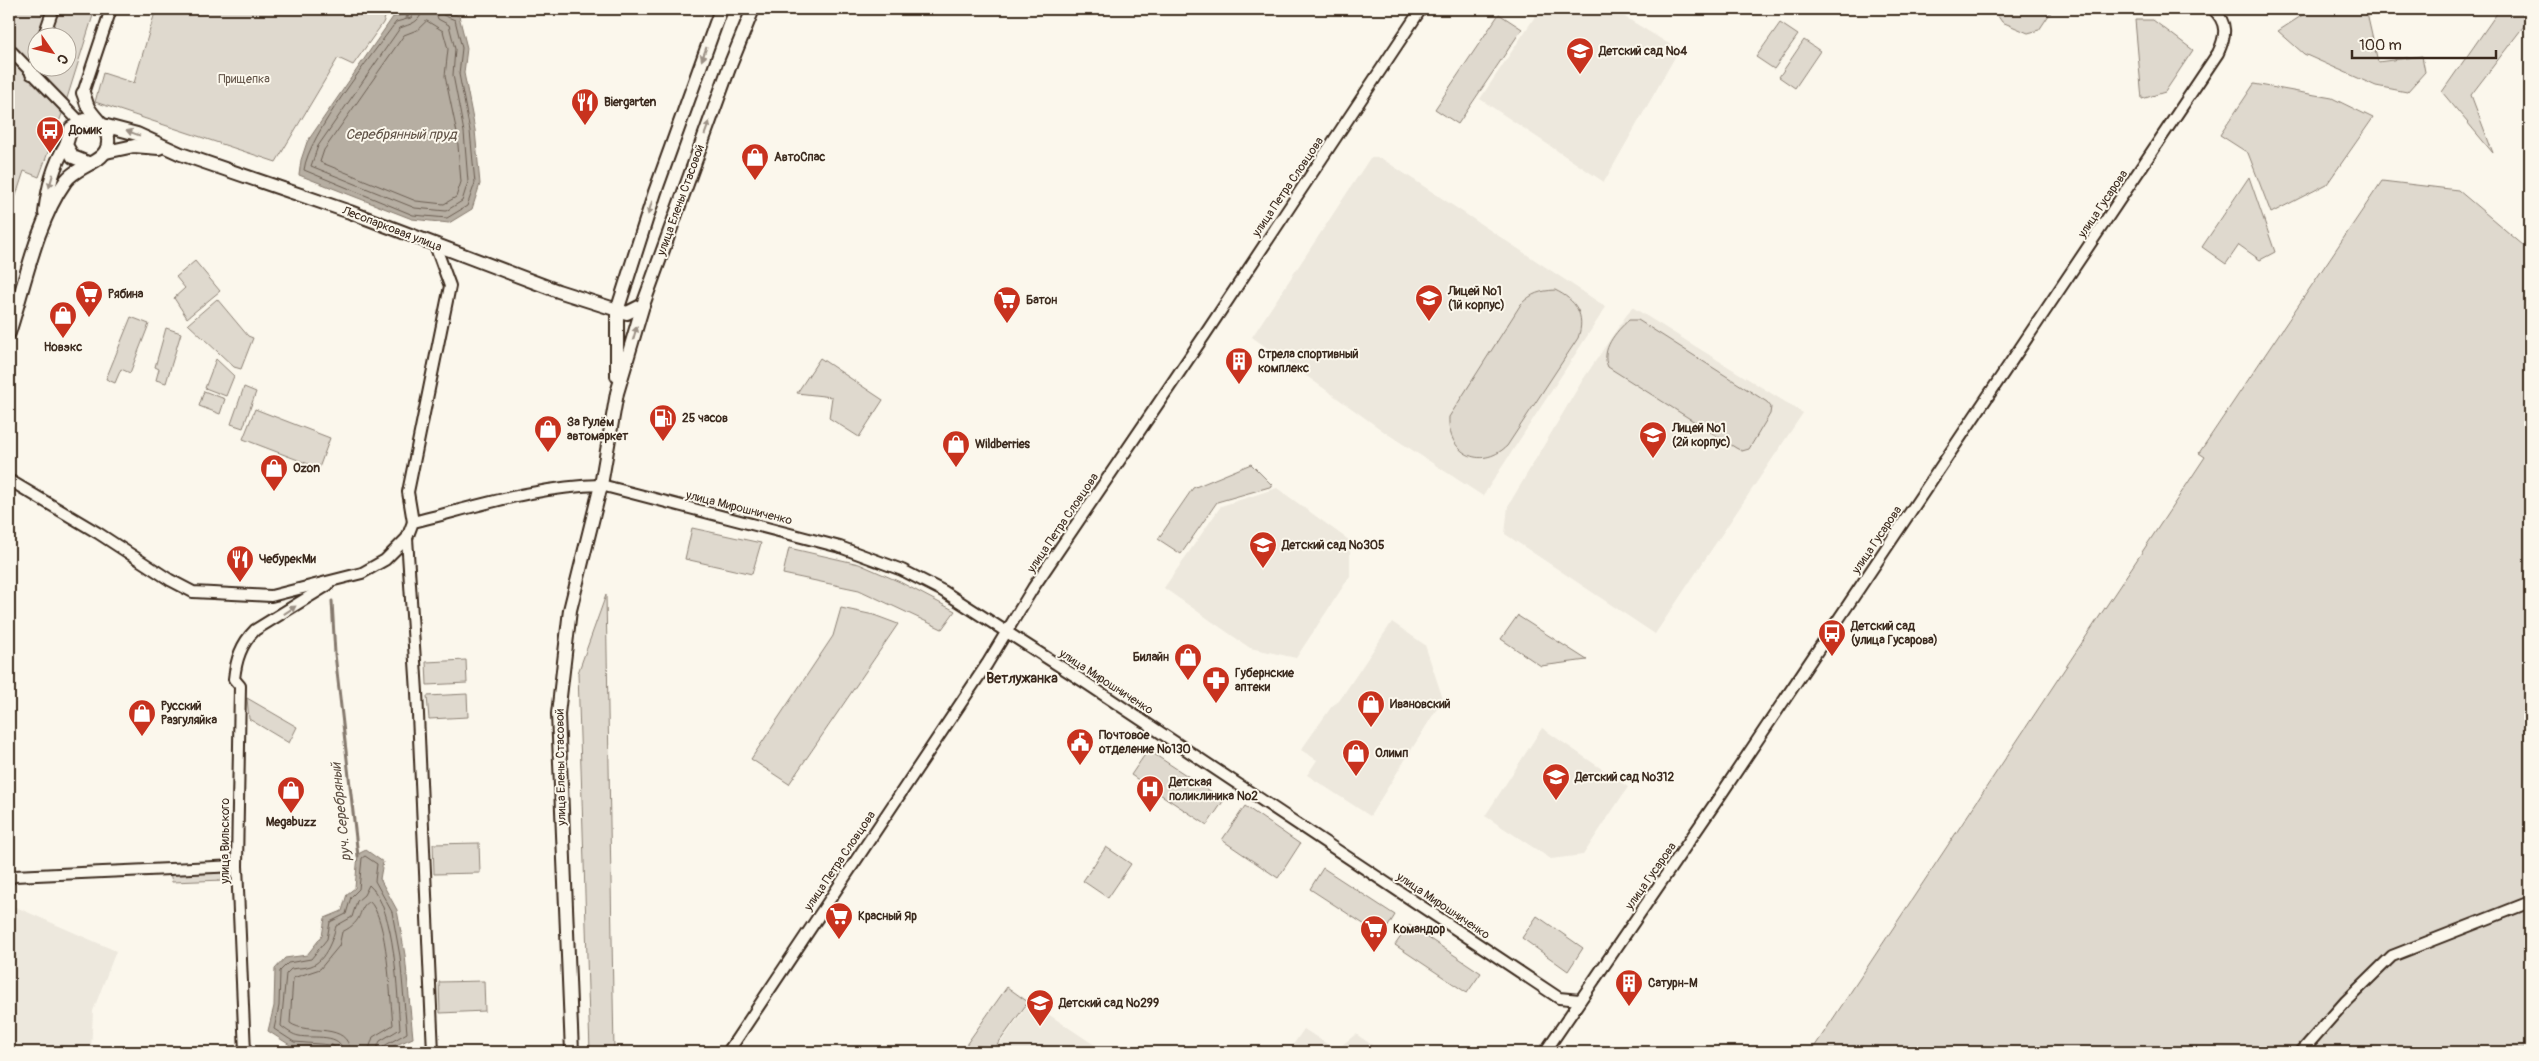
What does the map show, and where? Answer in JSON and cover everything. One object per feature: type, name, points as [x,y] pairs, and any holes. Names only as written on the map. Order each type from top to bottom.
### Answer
[{"type":"main road","name":"улица Елены Стасовой","points":[[617,394],[617,311],[655,192],[721,9]]},
{"type":"main road","name":"улица Елены Стасовой","points":[[572,1052],[558,714],[570,610],[602,485],[617,394],[642,305],[729,68],[753,9]]},
{"type":"main road","points":[[80,122],[78,109],[83,93]]},
{"type":"main road","points":[[9,333],[45,220],[64,182],[70,175],[88,163],[98,160],[106,152],[109,141],[108,134],[89,109],[83,93]]},
{"type":"main road","points":[[45,220],[47,194],[57,160],[66,145],[68,134],[80,122],[89,120],[137,134],[166,149]]},
{"type":"main road","points":[[66,145],[73,157],[88,163]]},
{"type":"main road","points":[[106,152],[134,146],[166,149]]},
{"type":"main road","name":"Лесопарковая улица","points":[[166,149],[350,212],[617,311]]},
{"type":"main road","points":[[617,311],[627,313],[642,305]]},
{"type":"street","points":[[46,28],[53,9]]},
{"type":"street","points":[[83,93],[111,9]]},
{"type":"street","name":"улица Петра Словцова","points":[[728,1052],[1421,9]]},
{"type":"street","name":"улица Гусарова","points":[[1544,1052],[1722,794],[2218,53],[2224,38],[2225,27],[2222,19],[2213,9]]},
{"type":"street","points":[[9,49],[28,71]]},
{"type":"street","points":[[35,78],[80,122]]},
{"type":"street","points":[[433,1052],[418,710],[407,538],[413,522],[408,492],[450,286],[435,245]]},
{"type":"street","points":[[9,480],[98,533],[170,580],[193,592],[271,596],[333,581],[362,573],[385,560],[407,538]]},
{"type":"street","points":[[413,522],[555,489],[602,485]]},
{"type":"street","name":"улица Мирошниченко","points":[[602,485],[840,547],[910,574],[943,591],[1559,998],[1580,1000]]},
{"type":"street","name":"улица Вильского","points":[[245,1052],[237,866],[240,686],[234,679],[236,658],[250,636],[333,581]]},
{"type":"street","points":[[9,879],[14,876],[237,866]]},
{"type":"street","points":[[2301,1052],[2346,1002],[2392,956],[2530,902]]},
{"type":"shaded area","name":"Детский сад №4","points":[[1540,9],[1612,9],[1679,50],[1604,182],[1480,99]]},
{"type":"shaded area","name":"Лицей №1 (1й корпус)","points":[[1370,158],[1381,158],[1606,307],[1483,496],[1386,433],[1252,337]]},
{"type":"shaded area","name":"Лицей №1 (2й корпус)","points":[[1632,307],[1803,413],[1655,634],[1505,534],[1508,506],[1582,381]]},
{"type":"shaded area","name":"Детский сад №305","points":[[1277,488],[1350,541],[1350,576],[1296,658],[1250,648],[1164,588],[1221,506]]},
{"type":"shaded area","name":"Ивановский","points":[[1392,622],[1425,645],[1443,699],[1370,816],[1307,775],[1317,760],[1301,750],[1332,706],[1339,701]]},
{"type":"shaded area","name":"Детский сад №312","points":[[1542,728],[1628,787],[1583,855],[1551,859],[1485,816]]},
{"type":"shaded area","points":[[9,904],[116,951],[93,1011],[91,1052],[9,1052]]},
{"type":"shaded area","name":"Детский сад №299","points":[[1030,1002],[1105,1052],[994,1052]]},
{"type":"shaded area","points":[[1304,1029],[1336,1050],[1356,1034],[1382,1052],[1288,1052]]},
{"type":"green space","points":[[9,9],[95,9],[78,63],[78,28],[28,28],[28,78],[73,78],[39,177],[24,171],[9,217]]},
{"type":"green space","name":"Прищепка","points":[[156,9],[388,9],[383,23],[353,65],[338,58],[276,162],[95,102],[103,73],[134,83]]},
{"type":"green space","points":[[1993,9],[2053,9],[2039,30],[2028,33],[2002,22]]},
{"type":"green space","points":[[2312,9],[2366,9],[2378,62],[2422,56],[2425,72],[2407,92],[2376,86],[2304,54],[2278,31]]},
{"type":"green space","points":[[2500,9],[2530,9],[2530,18],[2471,95],[2493,153],[2442,92]]},
{"type":"green space","points":[[1499,14],[1522,29],[1458,124],[1435,109]]},
{"type":"green space","points":[[2135,20],[2153,20],[2193,50],[2165,92],[2142,99]]},
{"type":"green space","points":[[1780,23],[1798,35],[1774,69],[1756,57]]},
{"type":"green space","points":[[1804,40],[1820,51],[1795,88],[1779,77]]},
{"type":"green space","points":[[2254,84],[2332,98],[2373,118],[2327,184],[2271,213],[2248,153],[2220,135]]},
{"type":"green space","points":[[2249,177],[2275,252],[2260,260],[2239,245],[2226,264],[2202,247]]},
{"type":"green space","points":[[2382,181],[2458,190],[2530,251],[2530,1052],[1811,1052],[2205,457],[2199,453]]},
{"type":"green space","points":[[195,261],[220,291],[187,318],[174,298],[185,288],[176,277]]},
{"type":"green space","points":[[1555,290],[1569,298],[1580,315],[1581,322],[1578,338],[1507,446],[1497,453],[1486,457],[1476,457],[1467,454],[1459,449],[1453,440],[1449,417],[1521,304],[1536,293]]},
{"type":"green space","points":[[217,299],[248,336],[253,338],[241,369],[234,367],[188,324]]},
{"type":"green space","points":[[131,317],[149,324],[130,373],[121,369],[115,383],[106,379]]},
{"type":"green space","points":[[1629,320],[1638,320],[1767,402],[1771,407],[1770,414],[1749,449],[1742,451],[1736,448],[1608,367],[1606,354],[1611,341]]},
{"type":"green space","points":[[166,328],[181,333],[166,383],[156,380],[159,369],[155,367]]},
{"type":"green space","points":[[820,358],[883,400],[859,437],[829,418],[832,397],[797,393]]},
{"type":"green space","points":[[216,359],[234,376],[226,396],[205,388]]},
{"type":"green space","points":[[244,387],[256,392],[243,428],[231,424]]},
{"type":"green space","points":[[204,391],[225,399],[220,414],[199,406]]},
{"type":"green space","points":[[255,409],[330,438],[319,468],[243,439]]},
{"type":"green space","points":[[1251,464],[1273,486],[1217,502],[1181,554],[1158,539],[1193,488]]},
{"type":"green space","points":[[692,528],[761,543],[752,574],[685,559]]},
{"type":"green space","points":[[789,548],[859,564],[900,582],[955,611],[942,629],[859,590],[783,574]]},
{"type":"green space","points":[[606,595],[614,1052],[590,1052],[578,673]]},
{"type":"green space","points":[[841,608],[874,615],[898,624],[789,784],[751,759],[833,636]]},
{"type":"green space","points":[[1518,615],[1587,660],[1541,666],[1501,639]]},
{"type":"green space","points":[[466,660],[467,683],[427,685],[426,662]]},
{"type":"green space","points":[[467,694],[468,717],[429,719],[427,696]]},
{"type":"green space","points":[[247,698],[297,727],[289,743],[249,719]]},
{"type":"green space","points":[[1148,750],[1224,800],[1207,825],[1131,775]]},
{"type":"green space","points":[[1245,806],[1300,844],[1278,878],[1222,840]]},
{"type":"green space","points":[[479,843],[480,873],[434,874],[433,844]]},
{"type":"green space","points":[[1106,847],[1131,864],[1108,898],[1083,881]]},
{"type":"green space","points":[[1323,868],[1395,915],[1382,936],[1310,889]]},
{"type":"green space","points":[[229,871],[229,878],[224,880],[172,882],[170,873]]},
{"type":"green space","points":[[1537,916],[1583,948],[1568,971],[1522,938]]},
{"type":"green space","points":[[1409,925],[1481,973],[1467,993],[1395,945]]},
{"type":"green space","points":[[484,981],[485,1011],[440,1013],[439,982]]},
{"type":"green space","points":[[1007,987],[1028,1002],[992,1052],[961,1052]]},
{"type":"water","name":"Серебрянный пруд","points":[[413,9],[440,9],[459,16],[467,48],[464,73],[475,130],[480,184],[472,209],[449,223],[412,219],[299,175],[301,160],[307,142],[393,17],[407,14]]},
{"type":"water","points":[[366,850],[383,862],[380,879],[397,910],[405,955],[413,1038],[379,1052],[293,1047],[268,1031],[274,1006],[275,969],[285,958],[307,955],[322,936],[325,918],[342,911],[347,894],[355,888],[358,854]]},
{"type":"waterway","name":"руч. Серебряный","points":[[407,18],[409,9]]},
{"type":"waterway","name":"руч. Серебряный","points":[[332,601],[335,654],[358,856]]},
{"type":"place","name":"Детский сад №4","points":[[1580,75]]},
{"type":"place","name":"Biergarten","points":[[585,126]]},
{"type":"place","name":"Домик","points":[[50,154]]},
{"type":"place","name":"АвтоСпас","points":[[755,181]]},
{"type":"place","name":"Рябина","points":[[89,318]]},
{"type":"place","name":"Лицей №1 (1й корпус)","points":[[1429,322]]},
{"type":"place","name":"Батон","points":[[1007,324]]},
{"type":"place","name":"Новэкс","points":[[63,339]]},
{"type":"place","name":"Стрела спортивный комплекс","points":[[1239,385]]},
{"type":"place","name":"25 часов","points":[[663,442]]},
{"type":"place","name":"За Рулём автомаркет","points":[[548,453]]},
{"type":"place","name":"Лицей №1 (2й корпус)","points":[[1653,459]]},
{"type":"place","name":"Wildberries","points":[[956,468]]},
{"type":"place","name":"Ozon","points":[[274,492]]},
{"type":"place","name":"Детский сад №305","points":[[1263,569]]},
{"type":"place","name":"ЧебурекМи","points":[[240,583]]},
{"type":"place","name":"Детский сад (улица Гусарова)","points":[[1832,657]]},
{"type":"place","name":"Билайн","points":[[1188,681]]},
{"type":"place","name":"Губернские аптеки","points":[[1216,704]]},
{"type":"place","name":"Ивановский","points":[[1371,728]]},
{"type":"place","name":"Русский Разгуляйка","points":[[142,737]]},
{"type":"place","name":"Почтовое отделение №130","points":[[1080,766]]},
{"type":"place","name":"Олимп","points":[[1356,777]]},
{"type":"place","name":"Детский сад №312","points":[[1556,801]]},
{"type":"place","name":"Детская поликлиника №2","points":[[1150,813]]},
{"type":"place","name":"Megabuzz","points":[[291,814]]},
{"type":"place","name":"Красный Яр","points":[[839,940]]},
{"type":"place","name":"Командор","points":[[1374,953]]},
{"type":"place","name":"Сатурн-М","points":[[1629,1007]]},
{"type":"place","name":"Детский сад №299","points":[[1040,1027]]},
{"type":"district","name":"Ветлужанка","points":[[1022,678]]}]
